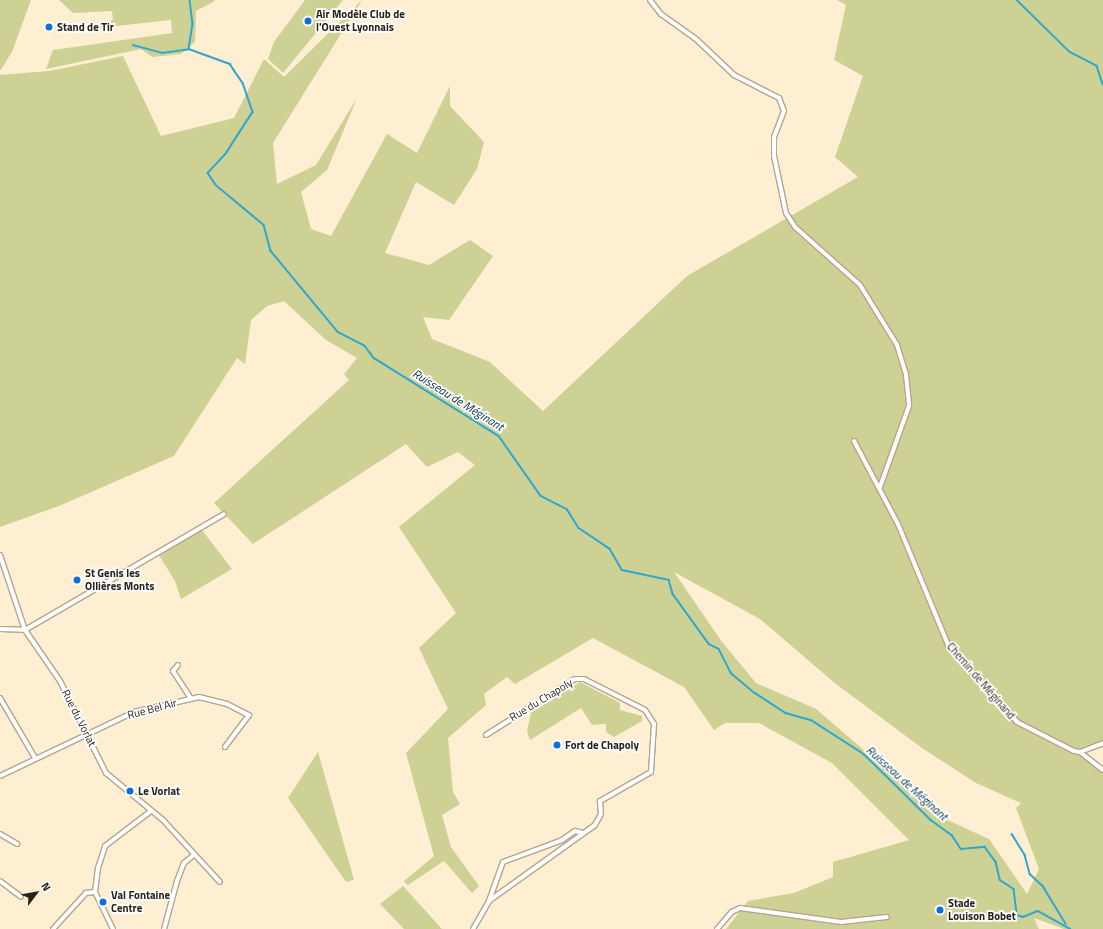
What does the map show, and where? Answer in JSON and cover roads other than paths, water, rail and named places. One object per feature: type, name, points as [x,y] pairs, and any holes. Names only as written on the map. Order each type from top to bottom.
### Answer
[{"type":"street","points":[[650,0],[660,14],[697,40],[726,69],[779,98],[784,111],[774,137],[774,156],[786,213],[795,227],[860,285],[897,345],[906,375],[909,406],[880,487]]},
{"type":"street","name":"Chemin de Méginand","points":[[854,441],[880,487],[948,645],[1017,722],[1080,752],[1103,770]]},
{"type":"street","points":[[0,629],[25,630],[224,514]]},
{"type":"street","name":"Rue du Vorlat","points":[[0,555],[25,630],[60,681],[88,733],[106,774],[151,811],[220,882]]},
{"type":"street","points":[[178,666],[173,671],[191,699]]},
{"type":"street","name":"Rue du Chapoly","points":[[486,735],[575,679],[584,679],[650,715],[654,724],[651,772],[600,801],[599,820],[489,901]]},
{"type":"street","points":[[0,698],[35,758]]},
{"type":"street","name":"Rue Bel Air","points":[[0,776],[134,712],[191,699],[211,698],[249,715],[225,747]]},
{"type":"street","points":[[1080,752],[1103,743]]},
{"type":"street","points":[[113,929],[95,892],[105,846],[151,811]]},
{"type":"street","name":"Rue du Chapoly","points":[[473,929],[489,901],[500,864],[506,859],[562,840],[575,831],[583,833]]},
{"type":"street","points":[[0,834],[18,844]]},
{"type":"street","points":[[164,929],[177,881],[184,863],[194,855]]},
{"type":"street","points":[[0,881],[21,897]]},
{"type":"street","points":[[53,929],[86,893],[95,892]]},
{"type":"street","points":[[717,929],[732,912],[740,908],[841,922],[887,917]]},
{"type":"waterway","name":"Ruisseau de Méginant","points":[[190,0],[193,24],[189,49],[230,64],[243,83],[253,112],[226,154],[208,173],[216,185],[264,225],[271,251],[338,332],[365,346],[374,358],[499,436],[541,496],[567,509],[579,528],[610,549],[622,570],[669,580],[673,594],[709,644],[719,649],[731,673],[755,693],[786,713],[811,720],[864,754],[931,820],[952,835],[961,849],[985,847],[996,862],[1000,880],[1014,889],[1017,915],[1023,917],[1038,911],[1070,929]]},
{"type":"waterway","points":[[1017,0],[1070,52],[1097,66],[1103,84]]},
{"type":"waterway","points":[[133,45],[162,53],[189,49]]},
{"type":"waterway","points":[[1012,834],[1025,855],[1030,874],[1043,886],[1066,924]]},
{"type":"place","name":"Air Modèle Club de l'Ouest Lyonnais","points":[[308,21]]},
{"type":"place","name":"Stand de Tir","points":[[49,27]]},
{"type":"place","name":"St Genis les Ollières Monts","points":[[77,580]]},
{"type":"place","name":"Fort de Chapoly","points":[[557,745]]},
{"type":"place","name":"Le Vorlat","points":[[130,791]]},
{"type":"place","name":"Val Fontaine Centre","points":[[103,902]]},
{"type":"place","name":"Stade Louison Bobet","points":[[940,910]]}]
